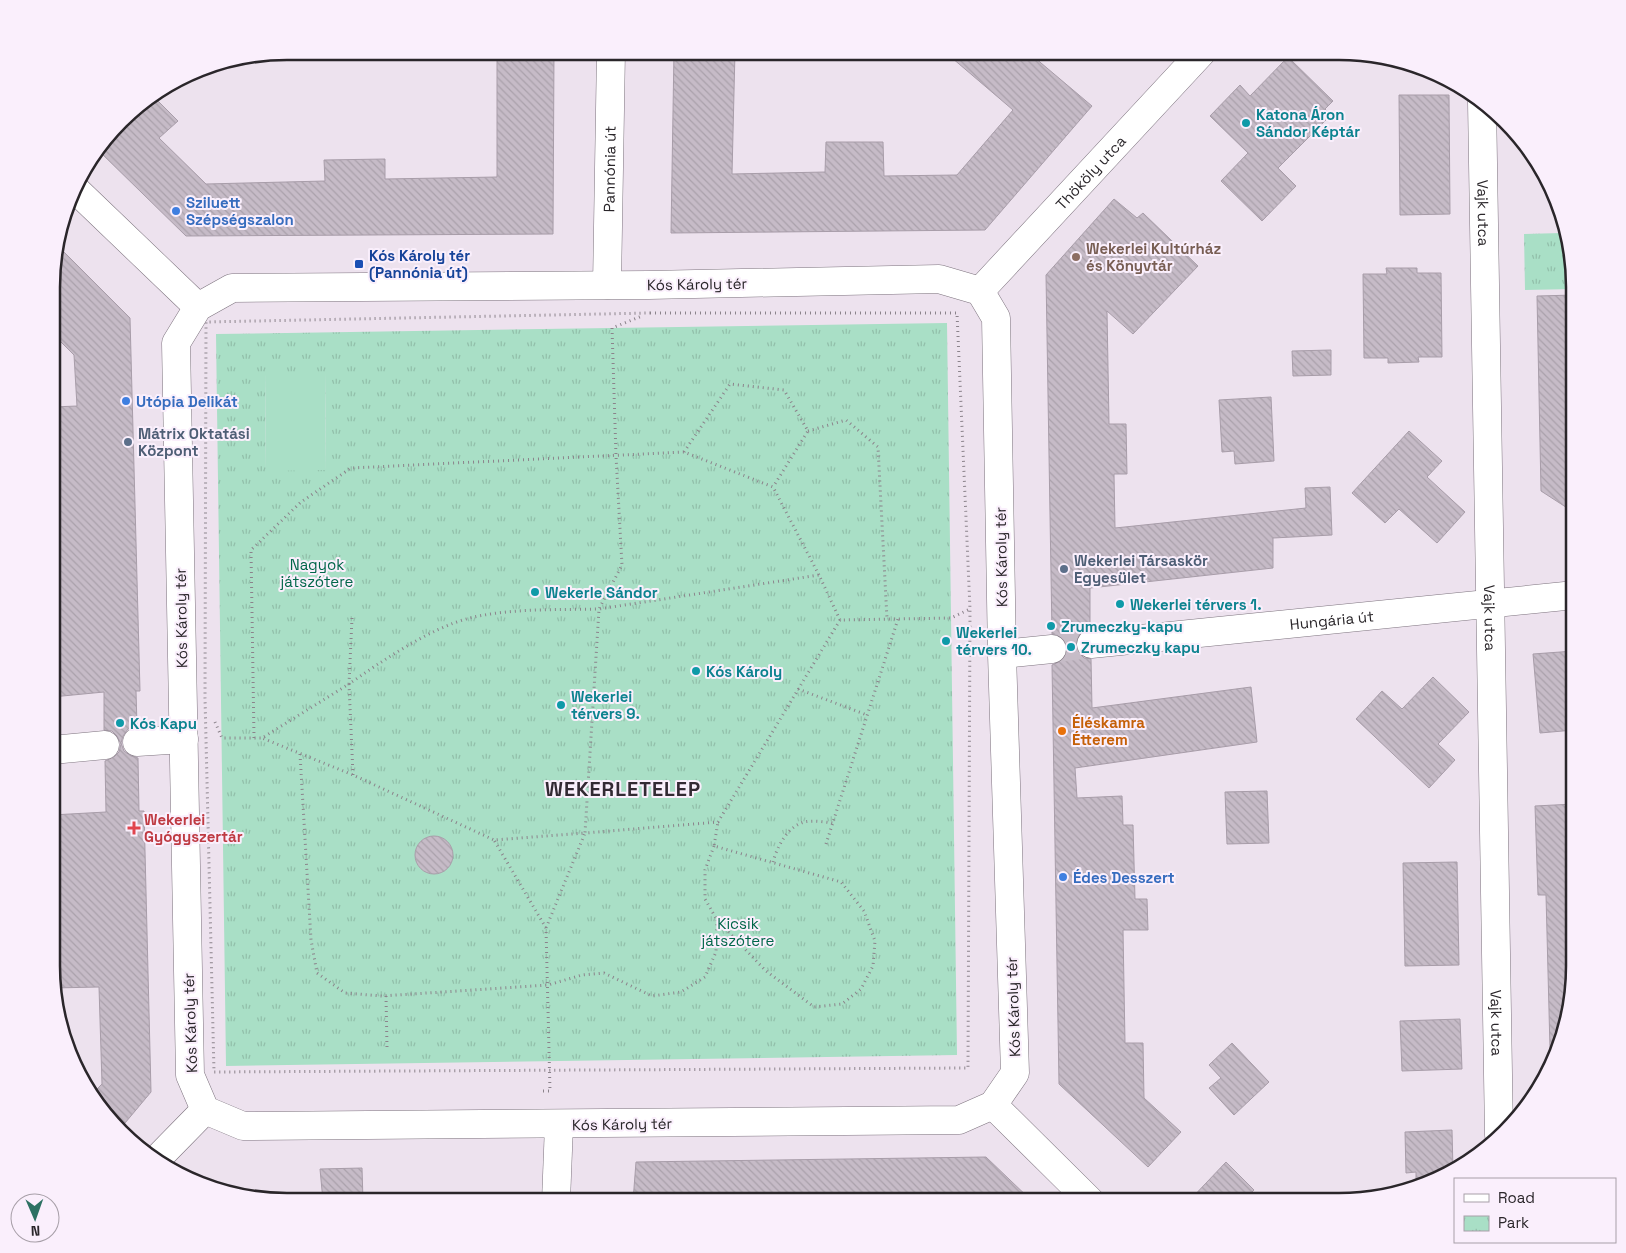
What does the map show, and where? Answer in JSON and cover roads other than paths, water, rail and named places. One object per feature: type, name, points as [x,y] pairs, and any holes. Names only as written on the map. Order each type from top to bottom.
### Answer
[{"type":"street","name":"Pannónia út","points":[[606,285],[610,60]]},
{"type":"street","name":"Thököly utca","points":[[980,291],[1195,60]]},
{"type":"street","name":"Vajk utca","points":[[1482,111],[1499,1128]]},
{"type":"street","points":[[80,194],[198,307]]},
{"type":"street","name":"Kós Károly tér","points":[[939,279],[980,291],[996,318],[1002,654],[1015,1073],[993,1106],[959,1120],[559,1125],[243,1126],[205,1110],[190,1075],[176,343],[198,307],[232,288],[606,285],[939,279]]},
{"type":"street","name":"Hungária út","points":[[1091,644],[1566,596]]},
{"type":"street","points":[[1002,654],[1052,649]]},
{"type":"street","points":[[137,742],[184,740]]},
{"type":"street","points":[[60,749],[105,745]]},
{"type":"street","points":[[993,1106],[1082,1193]]},
{"type":"street","points":[[161,1155],[205,1110]]},
{"type":"street","points":[[556,1193],[559,1125]]},
{"type":"tunnel","points":[[1052,649],[1091,644]]},
{"type":"place","name":"Katona Áron Sándor Képtár","points":[[1246,123]]},
{"type":"place","name":"Sziluett Szépségszalon","points":[[176,211]]},
{"type":"place","name":"Wekerlei Kultúrház és Könyvtár","points":[[1076,257]]},
{"type":"place","name":"Kós Károly tér (Pannónia út)","points":[[359,264]]},
{"type":"place","name":"Utópia Delikát","points":[[126,401]]},
{"type":"place","name":"Mátrix Oktatási Központ","points":[[128,442]]},
{"type":"place","name":"Wekerlei Társaskör Egyesület","points":[[1064,569]]},
{"type":"place","name":"Wekerle Sándor","points":[[535,592]]},
{"type":"place","name":"Wekerlei térvers 1.","points":[[1120,604]]},
{"type":"place","name":"Zrumeczky-kapu","points":[[1051,626]]},
{"type":"place","name":"Wekerlei térvers 10.","points":[[946,641]]},
{"type":"place","name":"Zrumeczky kapu","points":[[1071,647]]},
{"type":"place","name":"Kós Károly","points":[[696,671]]},
{"type":"place","name":"Wekerlei térvers 9.","points":[[561,705]]},
{"type":"place","name":"Kós Kapu","points":[[120,723]]},
{"type":"place","name":"Éléskamra Étterem","points":[[1062,731]]},
{"type":"place","name":"Wekerlei Gyógyszertár","points":[[134,828]]},
{"type":"place","name":"Édes Desszert","points":[[1063,877]]},
{"type":"district","name":"WEKERLETELEP","points":[[623,789]]},
{"type":"park label","name":"Nagyok játszótere","points":[[317,572]]},
{"type":"park label","name":"Kicsik játszótere","points":[[738,932]]}]
